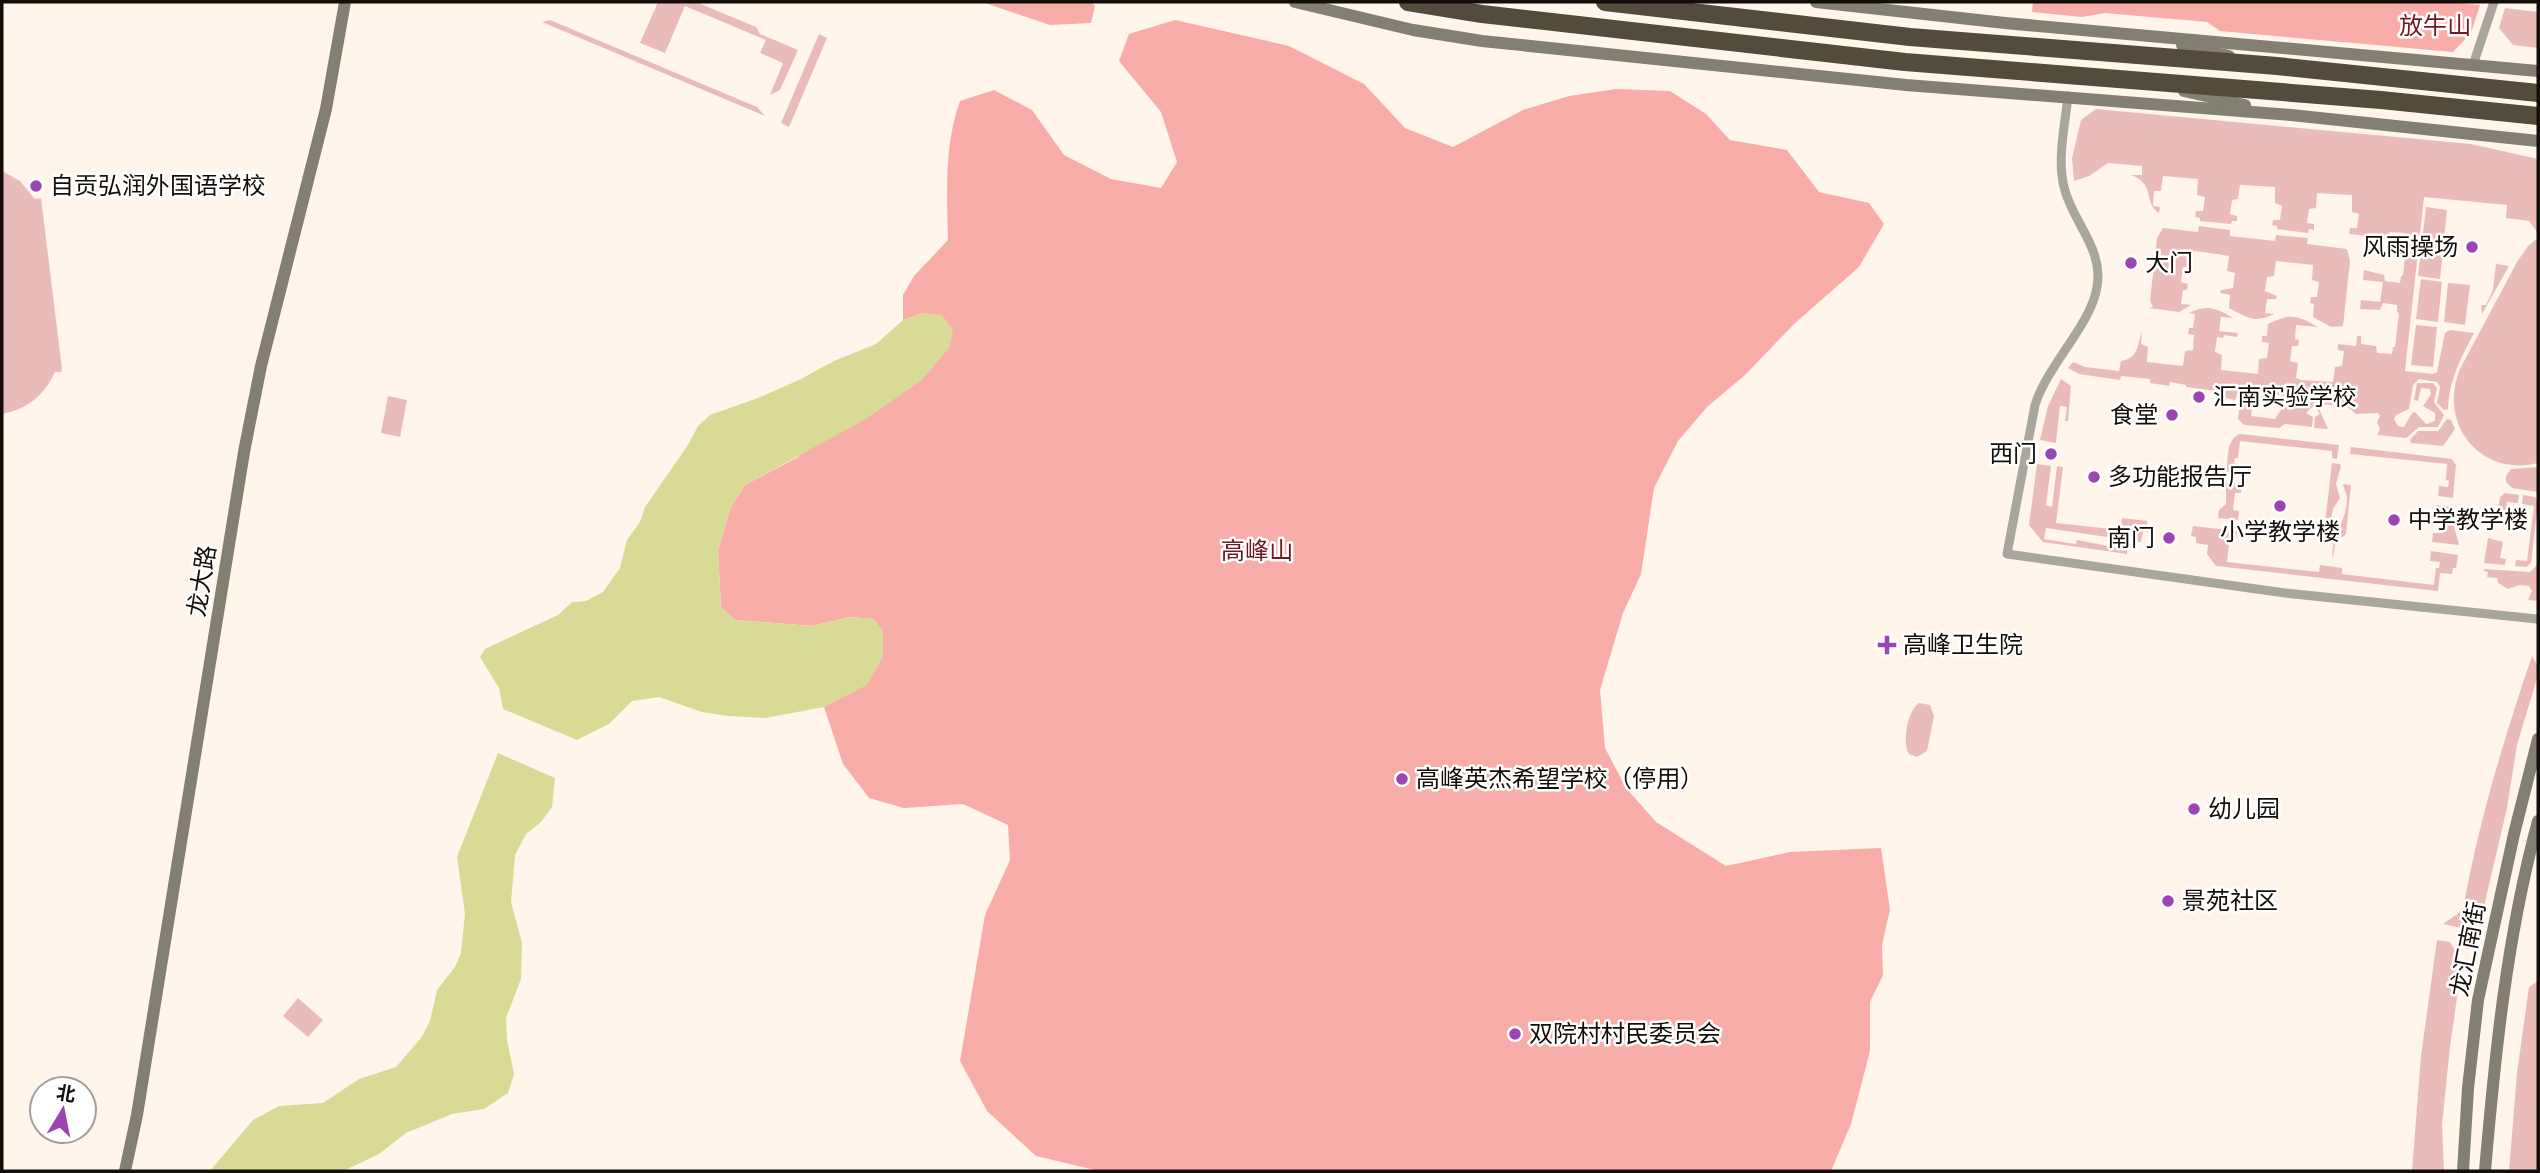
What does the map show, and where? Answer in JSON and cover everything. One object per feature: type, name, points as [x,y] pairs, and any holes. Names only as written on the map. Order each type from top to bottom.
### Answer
[{"type":"highway","points":[[1408,2],[1482,14],[1905,62],[2381,100],[2538,116]]},
{"type":"highway","points":[[1605,2],[1910,37],[2277,66],[2538,93]]},
{"type":"street","name":"龙大路","points":[[125,1171],[137,1115],[244,452],[261,366],[326,109],[345,2]]},
{"type":"street","points":[[1295,2],[1413,30],[1482,41],[1906,85],[2291,115],[2538,141]]},
{"type":"street","points":[[1816,2],[2005,23],[2538,71]]},
{"type":"street","points":[[2473,65],[2494,2]]},
{"type":"street","points":[[2130,34],[2277,66]]},
{"type":"street","points":[[2133,79],[2291,115]]},
{"type":"street","points":[[2068,96],[2062,175],[2069,204],[2094,250],[2098,264],[2097,288],[2093,301],[2050,370],[2038,395],[2007,554],[2285,593],[2538,619]]},
{"type":"street","name":"龙汇南街","points":[[2463,1171],[2468,1088],[2478,1000],[2538,738]]},
{"type":"street","name":"龙汇南街","points":[[2485,1171],[2502,1005],[2538,821]]},
{"type":"shaded area","points":[[658,2],[696,2],[756,27],[760,34],[798,50],[780,90],[770,95],[783,63],[760,53],[766,40],[685,6],[665,53],[640,43]]},
{"type":"shaded area","points":[[2505,8],[2538,12],[2538,48],[2513,45],[2499,28]]},
{"type":"shaded area","points":[[550,20],[757,107],[765,116],[542,22]]},
{"type":"shaded area","points":[[819,34],[827,38],[789,127],[781,123]]},
{"type":"shaded area","points":[[2096,109],[2471,144],[2538,159],[2538,233],[2529,221],[2506,218],[2507,205],[2424,197],[2405,371],[2433,374],[2437,372],[2445,333],[2450,330],[2474,333],[2453,378],[2448,409],[2444,410],[2437,403],[2440,387],[2437,382],[2419,379],[2413,385],[2409,409],[2396,415],[2394,419],[2398,426],[2404,427],[2415,412],[2426,424],[2435,421],[2435,413],[2423,406],[2431,394],[2430,389],[2421,388],[2418,401],[2414,400],[2417,383],[2433,383],[2437,388],[2434,402],[2444,415],[2438,427],[2419,427],[2406,438],[2377,435],[2380,429],[2377,422],[2380,416],[2378,413],[2356,414],[2348,407],[2323,404],[2319,409],[2328,429],[2314,428],[2315,417],[2320,414],[2314,405],[2306,413],[2313,417],[2312,427],[2285,424],[2279,428],[2244,425],[2238,419],[2241,394],[2254,395],[2251,416],[2275,419],[2286,402],[2285,398],[2292,399],[2291,404],[2297,405],[2295,397],[2239,390],[2235,400],[2225,398],[2225,392],[2170,382],[2169,386],[2150,383],[2150,379],[2121,376],[2120,380],[2079,374],[2068,368],[2073,362],[2085,367],[2119,371],[2121,361],[2134,354],[2142,331],[2141,344],[2148,347],[2147,362],[2183,366],[2185,351],[2193,350],[2194,335],[2188,334],[2189,328],[2193,328],[2195,314],[2189,313],[2207,308],[2233,318],[2221,317],[2219,331],[2238,333],[2237,337],[2217,337],[2215,352],[2222,355],[2221,370],[2258,374],[2259,359],[2267,358],[2269,343],[2262,342],[2262,336],[2267,336],[2268,324],[2293,317],[2318,327],[2296,325],[2295,339],[2299,340],[2298,346],[2292,346],[2290,361],[2298,363],[2296,378],[2333,382],[2335,367],[2342,366],[2344,351],[2338,350],[2338,344],[2356,346],[2357,336],[2361,336],[2361,344],[2376,346],[2377,353],[2392,354],[2399,313],[2397,305],[2383,303],[2380,310],[2360,309],[2361,300],[2380,302],[2383,282],[2363,280],[2364,270],[2384,275],[2385,281],[2400,283],[2407,241],[2404,241],[2405,233],[2390,232],[2388,239],[2372,238],[2371,241],[2367,241],[2368,236],[2349,234],[2350,228],[2357,228],[2359,214],[2352,212],[2352,195],[2317,193],[2316,208],[2309,209],[2307,223],[2314,224],[2314,230],[2309,229],[2308,233],[2277,229],[2277,226],[2272,225],[2273,220],[2280,220],[2282,206],[2275,203],[2275,187],[2240,185],[2238,199],[2232,200],[2230,214],[2237,216],[2237,221],[2232,221],[2231,224],[2200,221],[2200,218],[2195,217],[2196,211],[2203,211],[2205,197],[2197,195],[2198,179],[2163,176],[2161,191],[2154,191],[2153,206],[2160,207],[2159,213],[2151,204],[2144,183],[2131,175],[2142,175],[2142,166],[2108,163],[2089,176],[2074,181],[2072,158],[2081,120]]},
{"type":"shaded area","points":[[2,171],[20,181],[35,199],[41,198],[62,369],[61,372],[55,372],[46,388],[34,400],[19,409],[2,414]]},
{"type":"shaded area","points":[[2426,207],[2447,210],[2440,279],[2418,276]]},
{"type":"shaded area","points":[[2199,226],[2230,230],[2230,236],[2275,241],[2276,235],[2308,238],[2307,244],[2347,249],[2350,261],[2343,326],[2331,327],[2313,317],[2314,304],[2310,303],[2311,297],[2317,297],[2319,282],[2312,280],[2313,265],[2276,261],[2274,276],[2267,277],[2265,291],[2277,296],[2276,299],[2267,299],[2265,313],[2274,314],[2256,319],[2229,308],[2230,295],[2220,293],[2221,290],[2233,288],[2235,273],[2227,271],[2229,256],[2196,251],[2192,252],[2190,267],[2183,267],[2181,282],[2188,284],[2187,290],[2183,290],[2181,304],[2191,305],[2179,312],[2148,308],[2153,307],[2150,301],[2157,238],[2163,228],[2198,232]]},
{"type":"shaded area","points":[[2538,238],[2538,463],[2517,465],[2498,462],[2482,454],[2469,442],[2459,426],[2454,409],[2454,389],[2460,369],[2517,262],[2528,246]]},
{"type":"shaded area","points":[[2496,264],[2509,266],[2482,314],[2481,305],[2486,305],[2493,290]]},
{"type":"shaded area","points":[[2421,279],[2442,282],[2438,322],[2416,319]]},
{"type":"shaded area","points":[[2448,283],[2470,285],[2465,325],[2444,322]]},
{"type":"shaded area","points":[[923,313],[942,315],[953,330],[950,347],[922,380],[866,419],[745,485],[730,509],[718,551],[721,607],[735,620],[812,626],[851,617],[874,619],[883,632],[883,657],[867,685],[824,707],[765,718],[702,712],[659,697],[632,701],[609,724],[577,740],[503,709],[499,688],[480,657],[485,649],[558,615],[572,602],[586,601],[603,592],[620,568],[627,540],[640,522],[645,507],[698,426],[710,415],[758,398],[876,344],[903,320]]},
{"type":"shaded area","points":[[2416,325],[2437,327],[2433,367],[2411,365]]},
{"type":"shaded area","points":[[2061,379],[2071,386],[2068,421],[2065,421],[2067,407],[2060,406],[2056,443],[2040,440],[2048,406]]},
{"type":"shaded area","points":[[388,396],[407,400],[400,437],[381,433]]},
{"type":"shaded area","points":[[2447,419],[2451,420],[2455,429],[2443,446],[2411,443],[2410,440],[2418,431],[2438,431]]},
{"type":"shaded area","points":[[2240,434],[2339,445],[2337,459],[2332,458],[2332,451],[2240,441],[2238,458],[2235,458],[2234,463],[2244,465],[2243,474],[2227,472],[2230,445]]},
{"type":"shaded area","points":[[2351,447],[2452,459],[2456,465],[2453,498],[2438,496],[2439,486],[2448,487],[2447,464],[2350,454]]},
{"type":"shaded area","points":[[2332,463],[2341,466],[2336,484],[2340,498],[2333,509],[2327,540],[2323,540]]},
{"type":"shaded area","points":[[2037,464],[2051,466],[2046,505],[2052,507],[2057,466],[2063,467],[2056,523],[2120,530],[2122,518],[2147,521],[2148,532],[2143,531],[2141,542],[2046,528],[2044,539],[2076,544],[2077,540],[2119,548],[2120,545],[2128,546],[2127,554],[2043,542],[2029,525]]},
{"type":"shaded area","points":[[2538,467],[2538,492],[2512,488],[2506,482],[2506,476],[2511,469]]},
{"type":"shaded area","points":[[2226,482],[2242,484],[2241,493],[2235,493],[2233,510],[2239,511],[2238,520],[2218,518],[2219,510],[2226,504]]},
{"type":"shaded area","points":[[2343,484],[2351,485],[2346,534],[2340,536],[2335,544],[2333,559],[2334,544],[2346,508],[2347,498]]},
{"type":"shaded area","points":[[2505,493],[2519,495],[2518,503],[2507,502],[2505,518],[2497,519],[2500,497]]},
{"type":"shaded area","points":[[2523,495],[2535,497],[2538,502],[2531,563],[2526,567],[2515,566],[2516,560],[2527,561],[2534,506],[2522,504]]},
{"type":"shaded area","points":[[2436,505],[2452,507],[2451,515],[2459,545],[2432,542],[2433,533],[2439,533],[2441,516],[2435,515]]},
{"type":"shaded area","points":[[2193,526],[2237,531],[2236,539],[2226,539],[2226,544],[2229,545],[2227,562],[2319,572],[2320,565],[2342,568],[2342,574],[2434,585],[2436,568],[2439,568],[2440,562],[2430,561],[2431,551],[2458,555],[2452,574],[2440,573],[2438,591],[2216,566],[2207,554],[2208,545],[2196,543],[2196,537],[2191,536]]},
{"type":"shaded area","points":[[2488,538],[2503,542],[2500,558],[2506,559],[2505,565],[2484,563]]},
{"type":"shaded area","points":[[2538,552],[2538,601],[2528,600],[2532,591],[2529,586],[2520,585],[2508,589],[2498,583],[2497,578],[2487,577],[2488,572],[2484,571],[2530,572],[2537,565]]},
{"type":"shaded area","points":[[2532,656],[2538,666],[2538,675],[2517,745],[2507,808],[2482,915],[2462,928],[2443,924],[2463,910],[2476,845],[2493,782]]},
{"type":"shaded area","points":[[1919,703],[1930,705],[1934,716],[1927,751],[1917,757],[1909,754],[1906,735],[1911,713]]},
{"type":"shaded area","points":[[498,753],[555,778],[552,807],[541,822],[526,834],[515,855],[511,902],[522,943],[521,979],[506,1018],[507,1040],[514,1074],[508,1093],[484,1109],[452,1114],[406,1133],[379,1154],[343,1171],[210,1171],[253,1120],[279,1106],[323,1103],[359,1079],[396,1067],[421,1038],[430,1021],[437,990],[455,967],[461,953],[465,914],[457,857]]},
{"type":"shaded area","points":[[2437,940],[2450,942],[2462,962],[2442,1125],[2444,1171],[2412,1171],[2421,1056]]},
{"type":"shaded area","points":[[2538,981],[2538,1171],[2509,1171],[2517,1073],[2529,987]]},
{"type":"shaded area","points":[[298,998],[323,1020],[308,1037],[283,1016]]},
{"type":"green space","points":[[982,2],[1092,2],[1095,6],[1091,23],[1050,25]]},
{"type":"green space","name":"放牛山","points":[[2033,2],[2450,2],[2480,5],[2471,33],[2453,52],[2220,31],[2207,22],[2105,13],[2082,17],[2032,12]]},
{"type":"green space","name":"高峰山","points":[[1175,20],[1289,46],[1364,84],[1405,128],[1453,147],[1523,110],[1569,96],[1616,89],[1670,91],[1706,114],[1730,140],[1787,150],[1819,192],[1869,203],[1884,224],[1859,267],[1795,323],[1745,375],[1707,407],[1678,441],[1654,488],[1641,574],[1623,613],[1600,690],[1605,748],[1626,788],[1656,822],[1726,866],[1790,852],[1881,848],[1890,910],[1882,945],[1883,975],[1870,1002],[1870,1051],[1851,1124],[1831,1171],[1099,1171],[1036,1156],[987,1111],[960,1061],[985,915],[1010,860],[1008,825],[963,804],[904,808],[869,798],[843,764],[824,707],[867,684],[883,632],[874,619],[850,617],[812,626],[735,620],[721,607],[718,551],[730,509],[745,485],[798,457],[923,313],[903,320],[903,295],[914,276],[948,240],[949,152],[960,101],[994,90],[1032,110],[1064,155],[1111,179],[1161,188],[1177,162],[1161,112],[1119,61],[1129,34]]},
{"type":"place","name":"自贡弘润外国语学校","points":[[36,186]]},
{"type":"place","name":"风雨操场","points":[[2472,247]]},
{"type":"place","name":"大门","points":[[2131,263]]},
{"type":"place","name":"汇南实验学校","points":[[2199,397]]},
{"type":"place","name":"食堂","points":[[2172,415]]},
{"type":"place","name":"西门","points":[[2051,454]]},
{"type":"place","name":"多功能报告厅","points":[[2094,477]]},
{"type":"place","name":"小学教学楼","points":[[2280,506]]},
{"type":"place","name":"中学教学楼","points":[[2394,520]]},
{"type":"place","name":"南门","points":[[2169,538]]},
{"type":"place","name":"高峰卫生院","points":[[1887,645]]},
{"type":"place","name":"高峰英杰希望学校（停用）","points":[[1402,779]]},
{"type":"place","name":"幼儿园","points":[[2194,809]]},
{"type":"place","name":"景苑社区","points":[[2168,901]]},
{"type":"place","name":"双院村村民委员会","points":[[1515,1034]]}]
